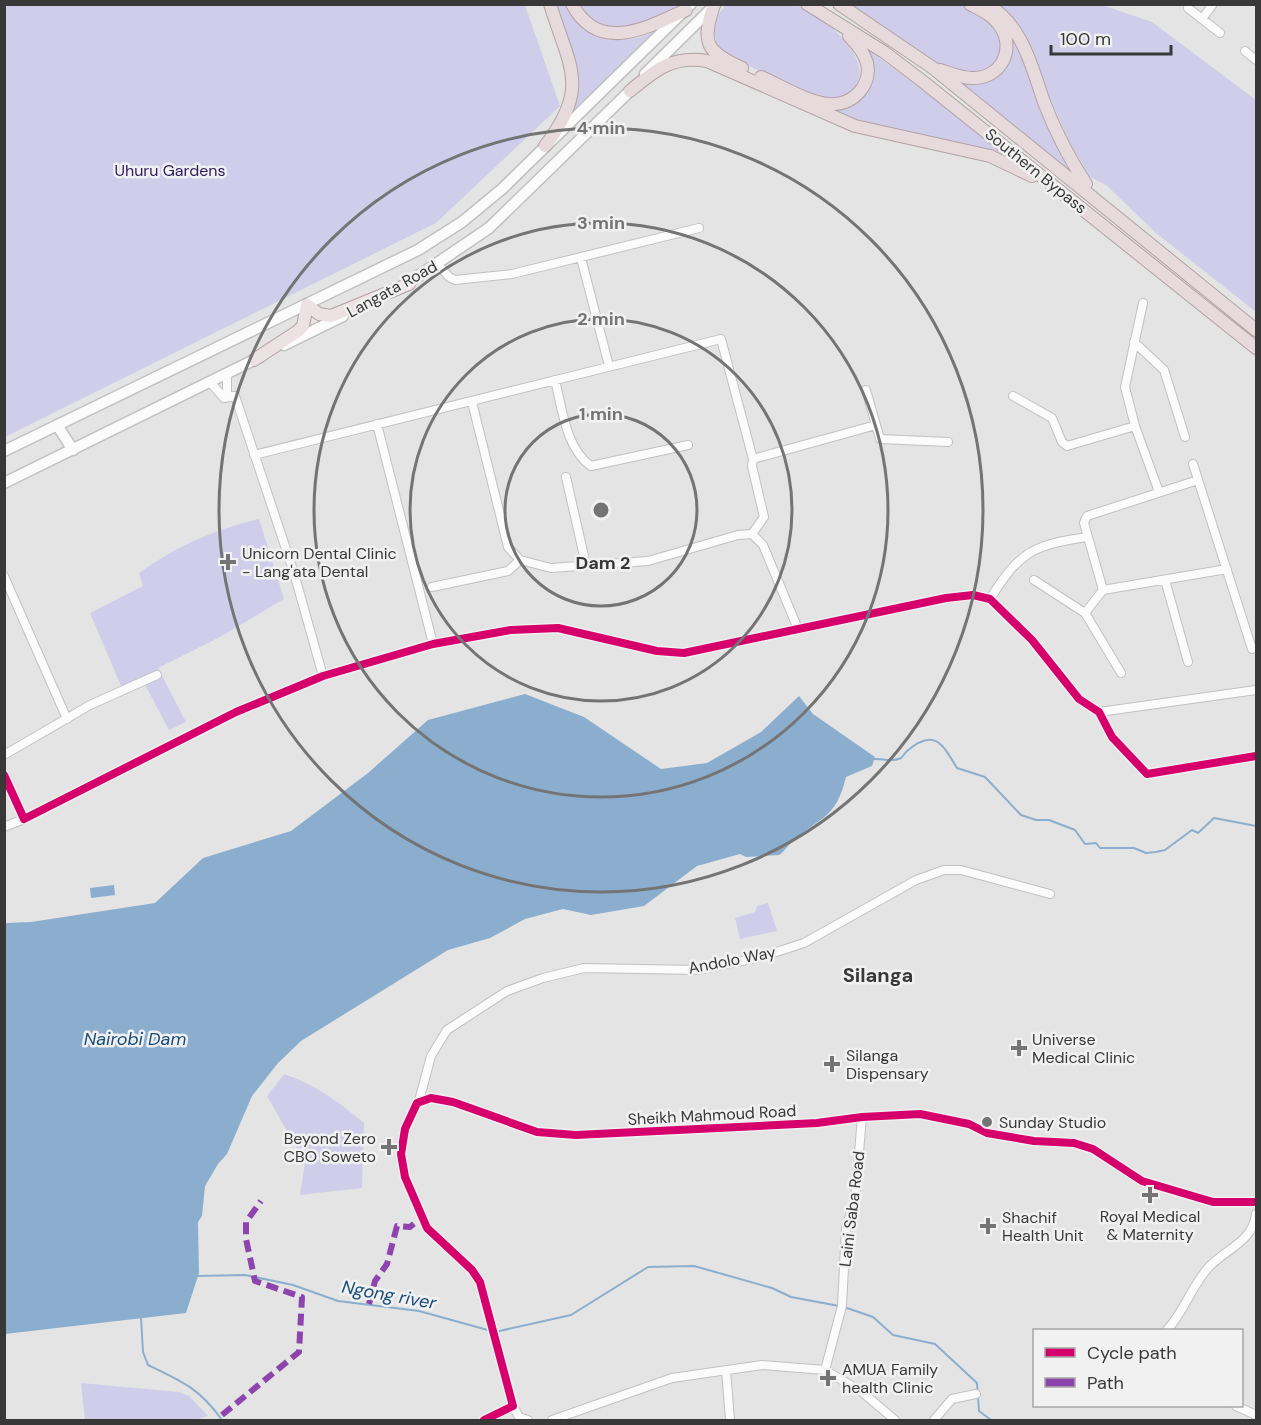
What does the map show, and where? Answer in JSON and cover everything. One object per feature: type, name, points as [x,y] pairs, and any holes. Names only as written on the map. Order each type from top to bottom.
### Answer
[{"type":"highway","points":[[545,146],[566,116],[572,82],[567,50],[550,4]]},
{"type":"highway","points":[[572,4],[591,25],[603,32],[622,34],[644,29],[688,7]]},
{"type":"highway","name":"Southern Bypass","points":[[807,4],[884,52],[921,80],[1257,348]]},
{"type":"highway","name":"Southern Bypass","points":[[839,4],[933,68],[1257,330]]},
{"type":"highway","points":[[933,68],[972,78],[991,74],[1004,60],[1007,46],[1000,26],[989,15],[970,4]]},
{"type":"highway","points":[[987,4],[997,11],[1021,39],[1061,142],[1094,196]]},
{"type":"highway","points":[[715,5],[707,35],[708,45],[716,54],[808,98],[831,104],[857,95],[867,77],[864,56],[838,25]]},
{"type":"highway","points":[[630,90],[658,67],[670,62],[681,59],[707,61],[855,126],[1005,161],[1088,212]]},
{"type":"main road","name":"Langata Road","points":[[4,483],[409,284],[489,228],[715,5]]},
{"type":"main road","name":"Langata Road","points":[[4,451],[418,250],[462,222],[502,189],[688,7]]},
{"type":"main road","points":[[254,360],[303,326],[307,305],[319,314],[331,316],[409,284]]},
{"type":"main road","points":[[57,425],[73,450]]},
{"type":"street","points":[[1202,19],[1213,4]]},
{"type":"street","points":[[1188,8],[1220,33]]},
{"type":"street","points":[[1245,51],[1257,60]]},
{"type":"street","points":[[438,264],[449,278],[461,280],[512,274],[699,228]]},
{"type":"street","points":[[581,258],[609,366]]},
{"type":"street","points":[[1143,303],[1125,387],[1135,426],[1159,492]]},
{"type":"street","points":[[254,455],[721,339],[753,459],[764,517],[752,534]]},
{"type":"street","points":[[1134,342],[1164,370],[1185,437]]},
{"type":"street","points":[[227,373],[227,396],[235,396]]},
{"type":"street","points":[[555,380],[572,441],[579,455],[591,466],[688,445]]},
{"type":"street","points":[[210,382],[224,398],[235,396]]},
{"type":"street","points":[[866,390],[879,436],[884,440],[948,442]]},
{"type":"street","points":[[235,396],[294,573],[323,676]]},
{"type":"street","points":[[1012,396],[1052,418],[1062,442],[1067,446],[1135,426]]},
{"type":"street","points":[[472,402],[508,546],[520,560],[551,568],[648,561],[738,535],[752,534],[763,545],[798,629]]},
{"type":"street","points":[[377,424],[433,644]]},
{"type":"street","points":[[753,459],[876,425]]},
{"type":"street","points":[[1192,464],[1252,649]]},
{"type":"street","points":[[566,477],[586,565]]},
{"type":"street","points":[[1103,590],[1084,523],[1090,514],[1198,480]]},
{"type":"street","points":[[990,599],[1017,559],[1027,553],[1066,540],[1087,537]]},
{"type":"street","points":[[432,586],[508,571],[520,560]]},
{"type":"street","points":[[1084,613],[1103,590],[1227,569]]},
{"type":"street","points":[[4,576],[68,719]]},
{"type":"street","points":[[1034,580],[1084,613],[1121,673]]},
{"type":"street","points":[[1165,580],[1188,662]]},
{"type":"street","points":[[4,827],[236,712],[323,676],[433,644],[511,630],[558,628],[657,651],[684,653],[946,598],[973,595],[990,599],[1032,640],[1079,699],[1099,712],[1112,737],[1147,774],[1257,756]]},
{"type":"street","points":[[4,755],[90,705],[157,675]]},
{"type":"street","points":[[1099,712],[1257,690]]},
{"type":"street","points":[[4,775],[24,819]]},
{"type":"street","name":"Andolo Way","points":[[419,1101],[431,1056],[447,1030],[507,991],[543,978],[584,968],[697,970],[761,957],[804,943],[916,880],[944,870],[961,870],[1050,894]]},
{"type":"street","name":"Sheikh Mahmoud Road","points":[[419,1101],[431,1098],[443,1100],[537,1132],[576,1135],[818,1123],[862,1117],[921,1114],[969,1124],[987,1133],[1034,1141],[1074,1143],[1093,1149],[1142,1181],[1213,1202],[1257,1202]]},
{"type":"street","points":[[419,1101],[410,1115],[404,1134],[401,1154],[405,1177],[427,1228],[472,1270],[480,1282],[513,1406],[519,1417],[528,1420]]},
{"type":"street","name":"Laini Saba Road","points":[[825,1370],[842,1306],[846,1228],[855,1198],[862,1117]]},
{"type":"street","points":[[1168,1329],[1178,1318],[1209,1267],[1247,1237],[1255,1225],[1257,1214]]},
{"type":"street","points":[[552,1420],[672,1378],[762,1365],[825,1370],[861,1392],[895,1420]]},
{"type":"street","points":[[726,1370],[729,1420]]},
{"type":"street","points":[[934,1420],[952,1399],[974,1394]]},
{"type":"street","points":[[484,1420],[513,1406]]},
{"type":"street","points":[[1239,1407],[1257,1414]]},
{"type":"green space","points":[[788,4],[805,9],[817,16],[841,36],[850,48],[860,72],[856,86],[848,94],[840,97],[815,94],[778,80],[718,49],[715,25],[726,5]]},
{"type":"green space","points":[[959,4],[986,19],[999,35],[1002,44],[1001,54],[989,70],[975,74],[945,66],[908,47],[845,5]]},
{"type":"green space","name":"Uhuru Gardens","points":[[4,5],[525,5],[560,106],[436,223],[5,437]]},
{"type":"green space","points":[[554,5],[566,5],[571,14],[586,28],[595,33],[616,38],[640,37],[666,24],[570,118],[574,107]]},
{"type":"green space","points":[[580,5],[680,5],[640,24],[615,28],[603,25],[591,18]]},
{"type":"green space","points":[[998,5],[1102,5],[1152,22],[1256,100],[1256,312],[1156,233],[1106,185],[1090,177],[1070,143],[1022,29]]},
{"type":"green space","points":[[1004,24],[1019,47],[1080,182],[949,76],[980,80],[992,79],[1001,74],[1010,56]]},
{"type":"green space","points":[[861,45],[975,127],[1019,166],[832,114],[831,107],[862,96]]},
{"type":"green space","points":[[259,519],[284,599],[220,637],[158,668],[186,722],[169,730],[141,677],[121,686],[90,613],[143,586],[139,573],[167,555],[226,528]]},
{"type":"green space","points":[[768,903],[777,931],[740,939],[735,918],[755,912],[757,906]]},
{"type":"green space","points":[[284,1074],[327,1095],[364,1123],[362,1188],[300,1195],[305,1163],[267,1096]]},
{"type":"green space","points":[[81,1383],[179,1392],[189,1396],[208,1416],[195,1420],[85,1420]]},
{"type":"water","name":"Nairobi Dam","points":[[525,694],[584,717],[661,769],[707,763],[761,732],[799,696],[813,714],[875,757],[872,766],[846,777],[842,791],[832,809],[779,855],[746,857],[740,854],[697,866],[644,906],[591,915],[563,909],[525,919],[490,938],[448,950],[301,1041],[278,1063],[252,1096],[227,1154],[205,1186],[202,1216],[198,1222],[199,1273],[186,1313],[5,1334],[5,923],[31,922],[155,903],[203,858],[291,831],[368,773],[428,720]]},
{"type":"water","points":[[114,885],[115,895],[91,898],[90,888]]},
{"type":"waterway","points":[[873,759],[901,758],[907,751],[925,740],[937,742],[947,752],[957,768],[985,777],[1021,815],[1036,820],[1049,820],[1075,830],[1085,844],[1096,843],[1100,848],[1134,848],[1146,853],[1165,850],[1192,830],[1198,833],[1214,818],[1256,826]]},
{"type":"waterway","name":"Ngong river","points":[[196,1276],[245,1275],[293,1285],[338,1301],[419,1311],[495,1332],[571,1315],[648,1267],[694,1266],[772,1288],[791,1297],[839,1306]]},
{"type":"waterway","name":"Ngong river","points":[[844,1307],[873,1317],[893,1335],[935,1344],[977,1383],[979,1411],[991,1420]]},
{"type":"waterway","points":[[141,1317],[143,1352],[148,1365],[190,1387],[214,1409],[222,1420]]},
{"type":"marked path","points":[[222,1415],[299,1352],[302,1297],[255,1281],[246,1239],[246,1222],[261,1201]]},
{"type":"marked path","points":[[369,1304],[375,1281],[387,1264],[397,1226],[410,1227],[421,1218]]},
{"type":"cycle path","points":[[4,775],[24,819],[236,712],[323,676],[433,644],[511,630],[558,628],[657,651],[684,653],[946,598],[973,595],[990,599],[1032,640],[1079,699],[1099,712],[1112,737],[1147,774],[1256,756]]},
{"type":"cycle path","points":[[484,1420],[513,1406],[480,1282],[472,1270],[427,1228],[405,1177],[401,1154],[405,1129],[417,1103],[431,1098],[453,1102],[537,1132],[576,1135],[817,1123],[862,1117],[920,1114],[969,1124],[987,1133],[1034,1141],[1074,1143],[1093,1149],[1142,1181],[1213,1202],[1256,1202]]},
{"type":"place","name":"Unicorn Dental Clinic - Lang'ata Dental","points":[[228,562]]},
{"type":"place","name":"Universe Medical Clinic","points":[[1019,1048]]},
{"type":"place","name":"Silanga Dispensary","points":[[832,1064]]},
{"type":"place","name":"Sunday Studio","points":[[987,1122]]},
{"type":"place","name":"Beyond Zero CBO Soweto","points":[[389,1147]]},
{"type":"place","name":"Royal Medical & Maternity","points":[[1150,1195]]},
{"type":"place","name":"Shachif Health Unit","points":[[988,1226]]},
{"type":"place","name":"AMUA Family health Clinic","points":[[828,1378]]},
{"type":"district","name":"Dam 2","points":[[603,563]]},
{"type":"district","name":"Silanga","points":[[878,975]]}]
